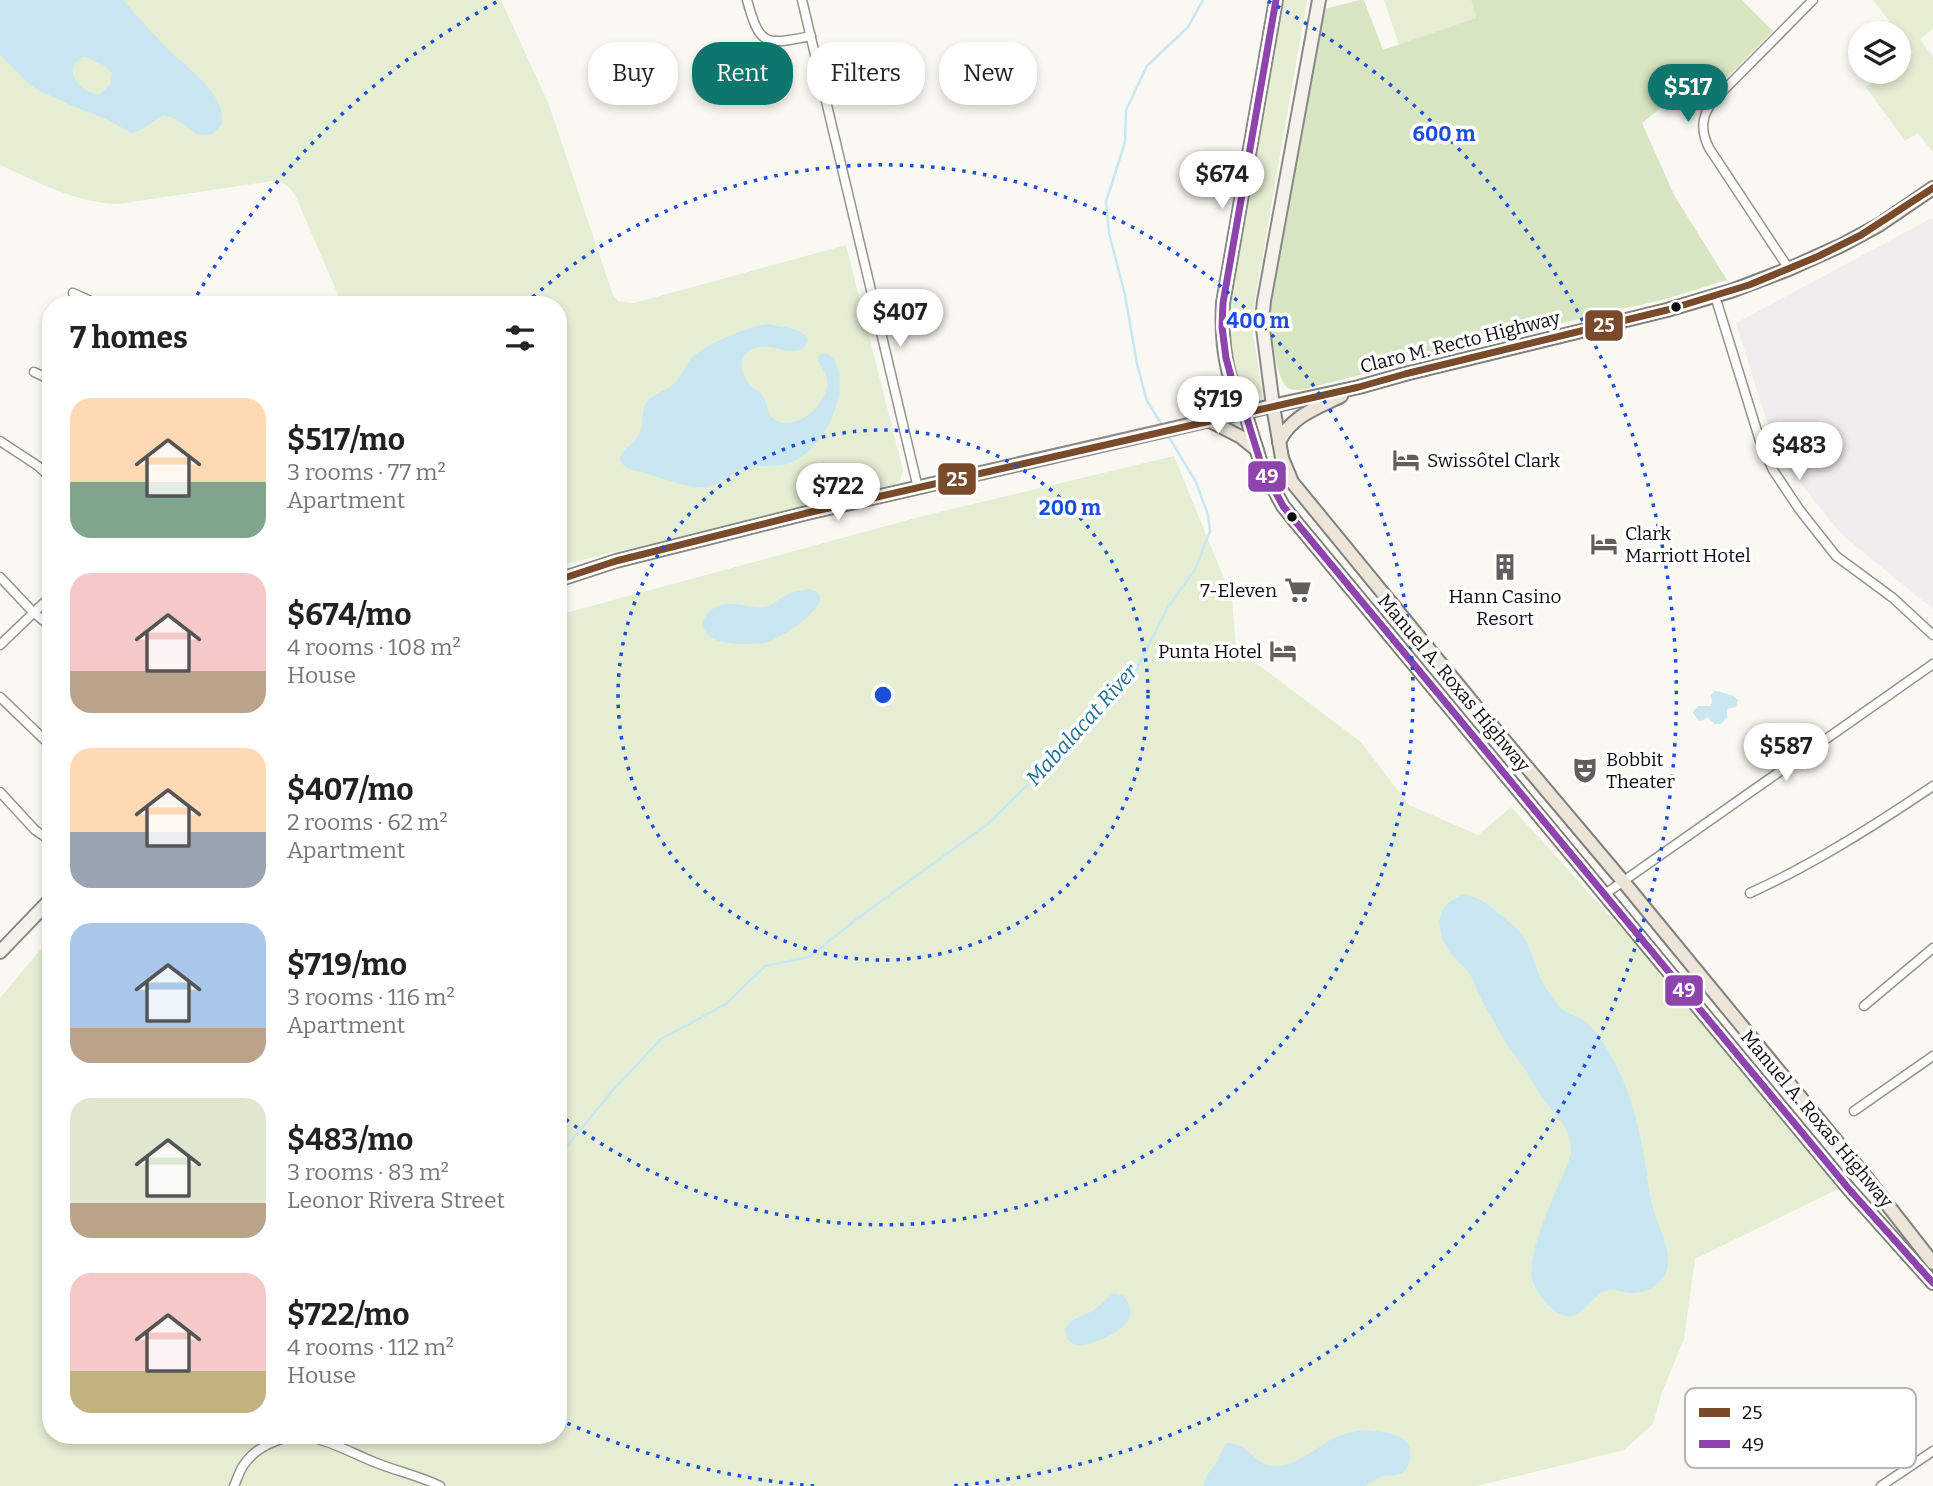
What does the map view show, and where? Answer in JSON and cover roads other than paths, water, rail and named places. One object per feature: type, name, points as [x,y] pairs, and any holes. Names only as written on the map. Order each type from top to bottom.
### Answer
[{"type":"main road","name":"Manuel A. Roxas Highway","points":[[1276,0],[1223,303],[1222,327],[1231,379],[1237,399],[1245,412],[1262,467],[1283,506],[1295,521],[1848,1188],[1933,1283]]},
{"type":"main road","name":"Manuel A. Roxas Highway","points":[[1319,0],[1262,321],[1279,442],[1292,482],[1865,1176],[1933,1263]]},
{"type":"main road","name":"Claro M. Recto Highway","points":[[918,488],[1359,387],[1715,296],[1789,269],[1861,235],[1933,188]]},
{"type":"main road","points":[[1231,379],[1223,403],[1210,421],[1241,437],[1257,451]]},
{"type":"main road","points":[[1279,442],[1285,430],[1300,417],[1359,387]]},
{"type":"main road","points":[[567,577],[616,561],[918,488]]},
{"type":"main road","points":[[0,952],[42,908]]},
{"type":"street","points":[[747,0],[759,34],[768,40],[780,42],[811,36]]},
{"type":"street","points":[[802,0],[918,488]]},
{"type":"street","points":[[1789,269],[1709,148],[1702,125],[1714,100],[1813,0]]},
{"type":"street","points":[[73,293],[80,296]]},
{"type":"street","points":[[1715,296],[1759,438],[1773,470],[1836,556],[1893,598],[1933,635]]},
{"type":"street","points":[[34,372],[42,376]]},
{"type":"street","points":[[0,441],[42,470]]},
{"type":"street","points":[[0,577],[42,620]]},
{"type":"street","points":[[0,645],[42,604]]},
{"type":"street","points":[[1605,894],[1933,664]]},
{"type":"street","points":[[0,697],[42,737]]},
{"type":"street","points":[[1750,893],[1785,877],[1933,786]]},
{"type":"street","points":[[0,792],[42,835]]},
{"type":"street","points":[[35,831],[42,831]]},
{"type":"street","points":[[1864,1006],[1933,948]]},
{"type":"street","points":[[1854,1111],[1933,1056]]},
{"type":"street","points":[[234,1486],[243,1466],[256,1450],[269,1444]]},
{"type":"street","points":[[329,1444],[440,1486]]},
{"type":"street","points":[[1916,1462],[1933,1451]]},
{"type":"street","points":[[1881,1486],[1908,1468]]},
{"type":"water","points":[[0,0],[123,0],[213,93],[222,113],[222,123],[214,134],[198,135],[176,119],[164,115],[131,133],[106,119],[38,90],[0,55]],"holes":[[[86,57],[104,65],[112,73],[110,85],[100,94],[80,86],[73,74],[76,62]]]},
{"type":"water","points":[[768,324],[796,330],[808,339],[804,348],[797,350],[762,346],[745,355],[742,369],[746,378],[763,396],[770,415],[775,420],[793,422],[810,414],[817,407],[823,398],[827,381],[818,362],[822,353],[830,355],[837,367],[840,382],[833,415],[825,431],[803,456],[778,466],[748,467],[713,485],[703,487],[676,483],[623,465],[621,456],[640,432],[647,402],[674,383],[696,354],[738,332]]},
{"type":"water","points":[[809,589],[819,593],[820,600],[815,609],[795,627],[772,640],[757,644],[728,643],[718,641],[705,632],[704,618],[717,606],[730,604],[764,607],[789,594]]},
{"type":"water","points":[[1715,691],[1732,695],[1738,700],[1736,707],[1727,709],[1727,718],[1721,724],[1714,724],[1708,717],[1699,721],[1693,713],[1694,710],[1698,706],[1710,706],[1711,695]]},
{"type":"water","points":[[1462,895],[1472,896],[1483,902],[1518,931],[1527,943],[1541,979],[1552,997],[1564,1011],[1590,1025],[1617,1066],[1637,1121],[1651,1201],[1668,1254],[1665,1275],[1652,1288],[1635,1293],[1608,1290],[1577,1314],[1564,1316],[1548,1305],[1533,1282],[1531,1271],[1537,1241],[1567,1166],[1571,1144],[1561,1121],[1509,1048],[1470,974],[1451,954],[1442,939],[1439,922],[1442,910],[1449,902]]},
{"type":"water","points":[[1114,1293],[1124,1296],[1130,1309],[1130,1317],[1123,1327],[1109,1336],[1087,1344],[1076,1345],[1067,1339],[1065,1329],[1071,1322],[1095,1309]]},
{"type":"water","points":[[1367,1430],[1397,1436],[1408,1444],[1410,1459],[1403,1472],[1380,1477],[1366,1486],[1203,1486],[1227,1443],[1234,1443],[1262,1462],[1275,1466],[1297,1460],[1339,1436]]},
{"type":"waterway","name":"Mabalacat River","points":[[1162,425],[1147,401],[1137,364],[1125,295],[1109,233],[1106,202],[1125,142],[1126,110],[1147,66],[1188,27],[1203,0]]},
{"type":"waterway","name":"Mabalacat River","points":[[567,1146],[613,1090],[661,1039],[726,1004],[765,966],[809,957],[862,915],[988,824],[1072,741],[1101,701],[1136,670],[1168,607],[1195,570],[1210,531],[1208,515],[1196,482],[1167,434]]},
{"type":"place","name":"Swissôtel Clark","points":[[1406,460]]},
{"type":"place","name":"Clark Marriott Hotel","points":[[1604,544]]},
{"type":"place","name":"Hann Casino Resort","points":[[1505,567]]},
{"type":"place","name":"7-Eleven","points":[[1298,590]]},
{"type":"place","name":"Punta Hotel","points":[[1283,651]]},
{"type":"place","name":"Bobbit Theater","points":[[1585,770]]}]
